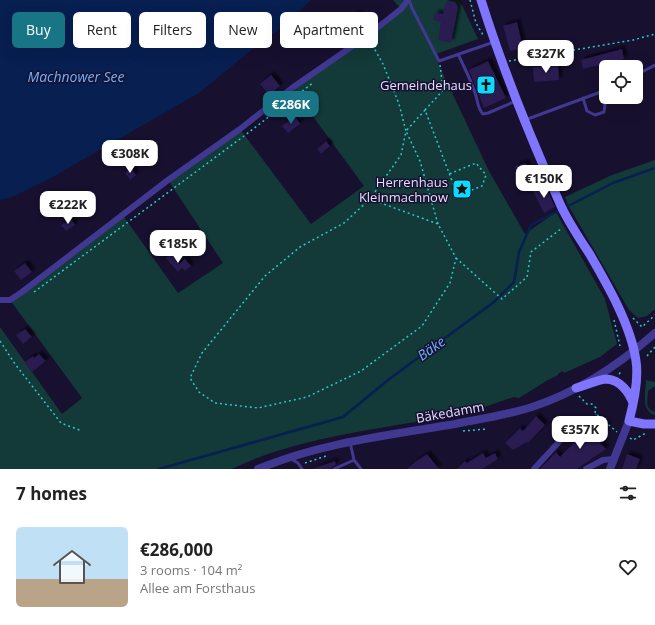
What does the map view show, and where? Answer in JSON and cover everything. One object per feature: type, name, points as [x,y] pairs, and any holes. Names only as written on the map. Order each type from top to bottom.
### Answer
[{"type":"main road","points":[[480,0],[494,42],[562,208],[608,286],[619,309],[634,351],[636,376],[633,403],[629,420],[644,424],[655,424]]},
{"type":"main road","points":[[578,392],[606,379],[614,381],[624,388],[628,392],[633,403]]},
{"type":"street","points":[[378,27],[401,9],[408,0]]},
{"type":"street","points":[[0,300],[10,300],[22,292],[162,184],[240,129],[292,88],[350,48]]},
{"type":"street","name":"Bäkedamm","points":[[258,469],[289,458],[350,442],[518,411],[578,392],[634,351],[655,333]]},
{"type":"street","points":[[534,469],[579,420]]},
{"type":"street","points":[[610,469],[629,420]]},
{"type":"street","points":[[586,469],[604,460],[613,459]]},
{"type":"lane","points":[[408,0],[439,61],[494,42]]},
{"type":"lane","points":[[458,54],[483,114],[517,100]]},
{"type":"lane","points":[[643,71],[655,65]]},
{"type":"lane","points":[[525,120],[599,92]]},
{"type":"lane","points":[[584,98],[587,111],[596,115],[604,112],[605,104]]},
{"type":"lane","points":[[350,442],[354,460],[361,469]]},
{"type":"lane","points":[[289,458],[299,464],[302,469]]},
{"type":"lane","points":[[334,469],[354,460]]},
{"type":"path","points":[[470,0],[476,23],[484,37]]},
{"type":"path","points":[[502,62],[633,40],[655,34]]},
{"type":"path","points":[[374,48],[383,64],[399,104],[406,131],[420,161],[438,224],[456,258],[502,299],[527,277],[531,252],[570,223]]},
{"type":"path","points":[[439,61],[442,81]]},
{"type":"path","points":[[22,292],[26,295],[36,292],[315,81]]},
{"type":"path","points":[[444,85],[446,87],[406,131],[401,155],[370,199],[344,223],[300,247],[265,276],[202,353],[190,378],[199,392],[215,403],[258,408],[306,397],[361,371],[422,326],[450,283],[456,258]]},
{"type":"path","points":[[425,110],[449,174],[454,186],[462,194],[482,186],[486,176],[476,163],[449,174]]},
{"type":"path","points":[[370,199],[438,224]]},
{"type":"path","points":[[642,327],[655,315]]},
{"type":"path","points":[[0,341],[15,364],[61,423],[82,432]]},
{"type":"path","points":[[647,356],[655,347]]},
{"type":"path","points":[[578,392],[587,404],[592,404],[596,408],[596,414],[587,423],[583,420],[579,420]]},
{"type":"path","points":[[596,414],[615,431],[633,440],[646,433],[651,433]]},
{"type":"path","points":[[457,432],[487,429]]},
{"type":"path","points":[[299,464],[327,456]]},
{"type":"green space","points":[[393,0],[458,0],[462,5],[478,39],[436,54],[438,63],[489,171],[525,234],[556,212],[605,299],[617,344],[600,357],[564,373],[563,371],[519,398],[514,397],[478,409],[443,417],[321,439],[290,447],[232,469],[0,469],[0,327],[62,414],[82,398],[10,300],[122,214],[178,293],[223,263],[168,180],[240,129],[311,224],[364,186],[292,88],[347,48],[378,48],[378,26],[401,9]]},
{"type":"green space","points":[[655,160],[655,309],[647,316],[638,318],[629,310],[568,205],[565,197],[612,175]]},
{"type":"green space","points":[[646,380],[655,382],[655,386],[648,391],[647,401],[649,409],[655,412],[655,415],[650,413],[647,409],[645,400]]},
{"type":"water","name":"Machnower See","points":[[0,0],[311,0],[299,12],[280,12],[280,29],[272,34],[272,12],[214,12],[214,48],[254,48],[199,93],[51,178],[12,197],[0,200]]},
{"type":"building","points":[[448,1],[455,2],[458,7],[451,43],[438,40],[441,22],[433,20],[435,13],[443,14],[445,4]]},
{"type":"building","points":[[517,22],[523,48],[510,51],[503,26]]},
{"type":"building","points":[[622,49],[624,59],[599,60],[599,65],[583,69],[581,60]]},
{"type":"building","name":"Gemeindehaus","points":[[488,61],[506,98],[484,108],[469,70]]},
{"type":"building","points":[[558,65],[559,80],[534,82],[533,67]]},
{"type":"building","points":[[271,75],[280,86],[269,95],[260,84]]},
{"type":"building","points":[[295,116],[300,124],[288,133],[282,126]]},
{"type":"building","points":[[326,141],[330,146],[321,154],[317,149]]},
{"type":"building","points":[[526,163],[529,176],[518,179],[515,166]]},
{"type":"building","points":[[131,168],[136,175],[130,180],[125,173]]},
{"type":"building","points":[[545,185],[555,207],[544,213],[533,191]]},
{"type":"building","points":[[71,219],[75,225],[66,231],[61,225]]},
{"type":"building","points":[[171,254],[179,264],[185,259],[191,266],[185,271],[182,268],[178,272],[166,258]]},
{"type":"building","points":[[25,263],[32,272],[21,280],[14,271]]},
{"type":"building","points":[[25,329],[32,337],[23,344],[16,335]]},
{"type":"building","points":[[39,354],[46,361],[32,372],[25,362],[33,356],[34,358]]},
{"type":"building","points":[[536,416],[545,425],[528,443],[527,442],[513,450],[505,443],[520,428],[523,431]]},
{"type":"building","points":[[598,418],[608,427],[596,439],[606,449],[577,469],[540,469],[556,452],[560,457]]},
{"type":"building","points":[[483,453],[486,458],[495,453],[498,459],[482,469],[457,469],[465,461],[467,463]]},
{"type":"building","points":[[427,454],[439,469],[407,469],[415,462]]},
{"type":"building","points":[[627,454],[640,459],[636,469],[622,469]]},
{"type":"building","points":[[335,461],[336,465],[331,469],[315,469],[315,468]]},
{"type":"waterway","name":"Bäke","points":[[159,469],[343,417],[388,380],[494,302],[514,282],[519,252],[531,225],[613,183],[655,168]]},
{"type":"place","name":"Gemeindehaus","points":[[486,85]]},
{"type":"place","name":"Herrenhaus Kleinmachnow","points":[[462,189]]}]
